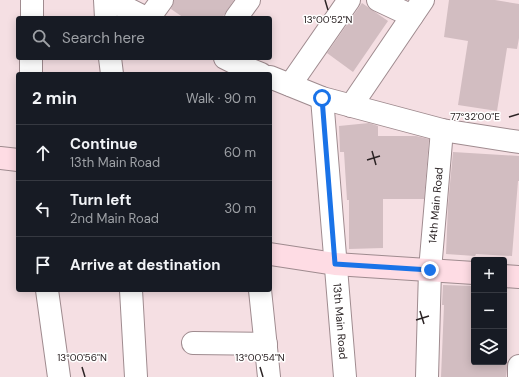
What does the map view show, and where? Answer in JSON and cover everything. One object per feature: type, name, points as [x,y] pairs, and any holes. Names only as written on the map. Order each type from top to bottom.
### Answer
[{"type":"street","points":[[32,0],[32,16]]},
{"type":"street","points":[[105,0],[106,16]]},
{"type":"street","points":[[110,0],[142,16]]},
{"type":"street","points":[[150,16],[162,0]]},
{"type":"street","points":[[237,16],[249,0]]},
{"type":"street","points":[[349,0],[280,81],[322,98],[442,130],[519,142]]},
{"type":"street","points":[[351,106],[418,8],[378,0]]},
{"type":"street","points":[[31,60],[31,72]]},
{"type":"street","points":[[110,60],[112,72]]},
{"type":"street","points":[[236,66],[256,72]]},
{"type":"street","name":"13th Main Road","points":[[322,98],[345,377]]},
{"type":"street","name":"14th Main Road","points":[[427,377],[430,270],[442,130]]},
{"type":"street","points":[[0,158],[16,160]]},
{"type":"street","points":[[272,254],[335,264],[471,273]]},
{"type":"street","points":[[507,276],[519,277]]},
{"type":"street","points":[[47,292],[59,377]]},
{"type":"street","points":[[131,292],[136,377]]},
{"type":"street","points":[[260,292],[269,377]]},
{"type":"street","points":[[193,343],[266,344]]},
{"type":"street","points":[[519,366],[519,377]]},
{"type":"building","points":[[174,0],[234,0],[223,16],[181,16],[171,9]]},
{"type":"building","points":[[449,0],[495,0],[519,4],[519,38],[517,49],[507,48],[497,111],[458,105],[468,41],[444,37]]},
{"type":"building","points":[[362,3],[388,21],[353,72],[327,53]]},
{"type":"building","points":[[369,123],[378,126],[378,136],[416,136],[429,139],[424,199],[383,199],[383,248],[349,249],[349,200],[347,200],[344,152],[340,152],[339,126]]},
{"type":"building","points":[[453,152],[519,156],[519,181],[512,256],[446,254],[448,205]]},
{"type":"building","points":[[443,285],[471,286],[471,365],[507,365],[508,362],[506,377],[441,377],[444,305],[442,305]]},
{"type":"route","points":[[322,98],[335,264],[430,270]]}]
